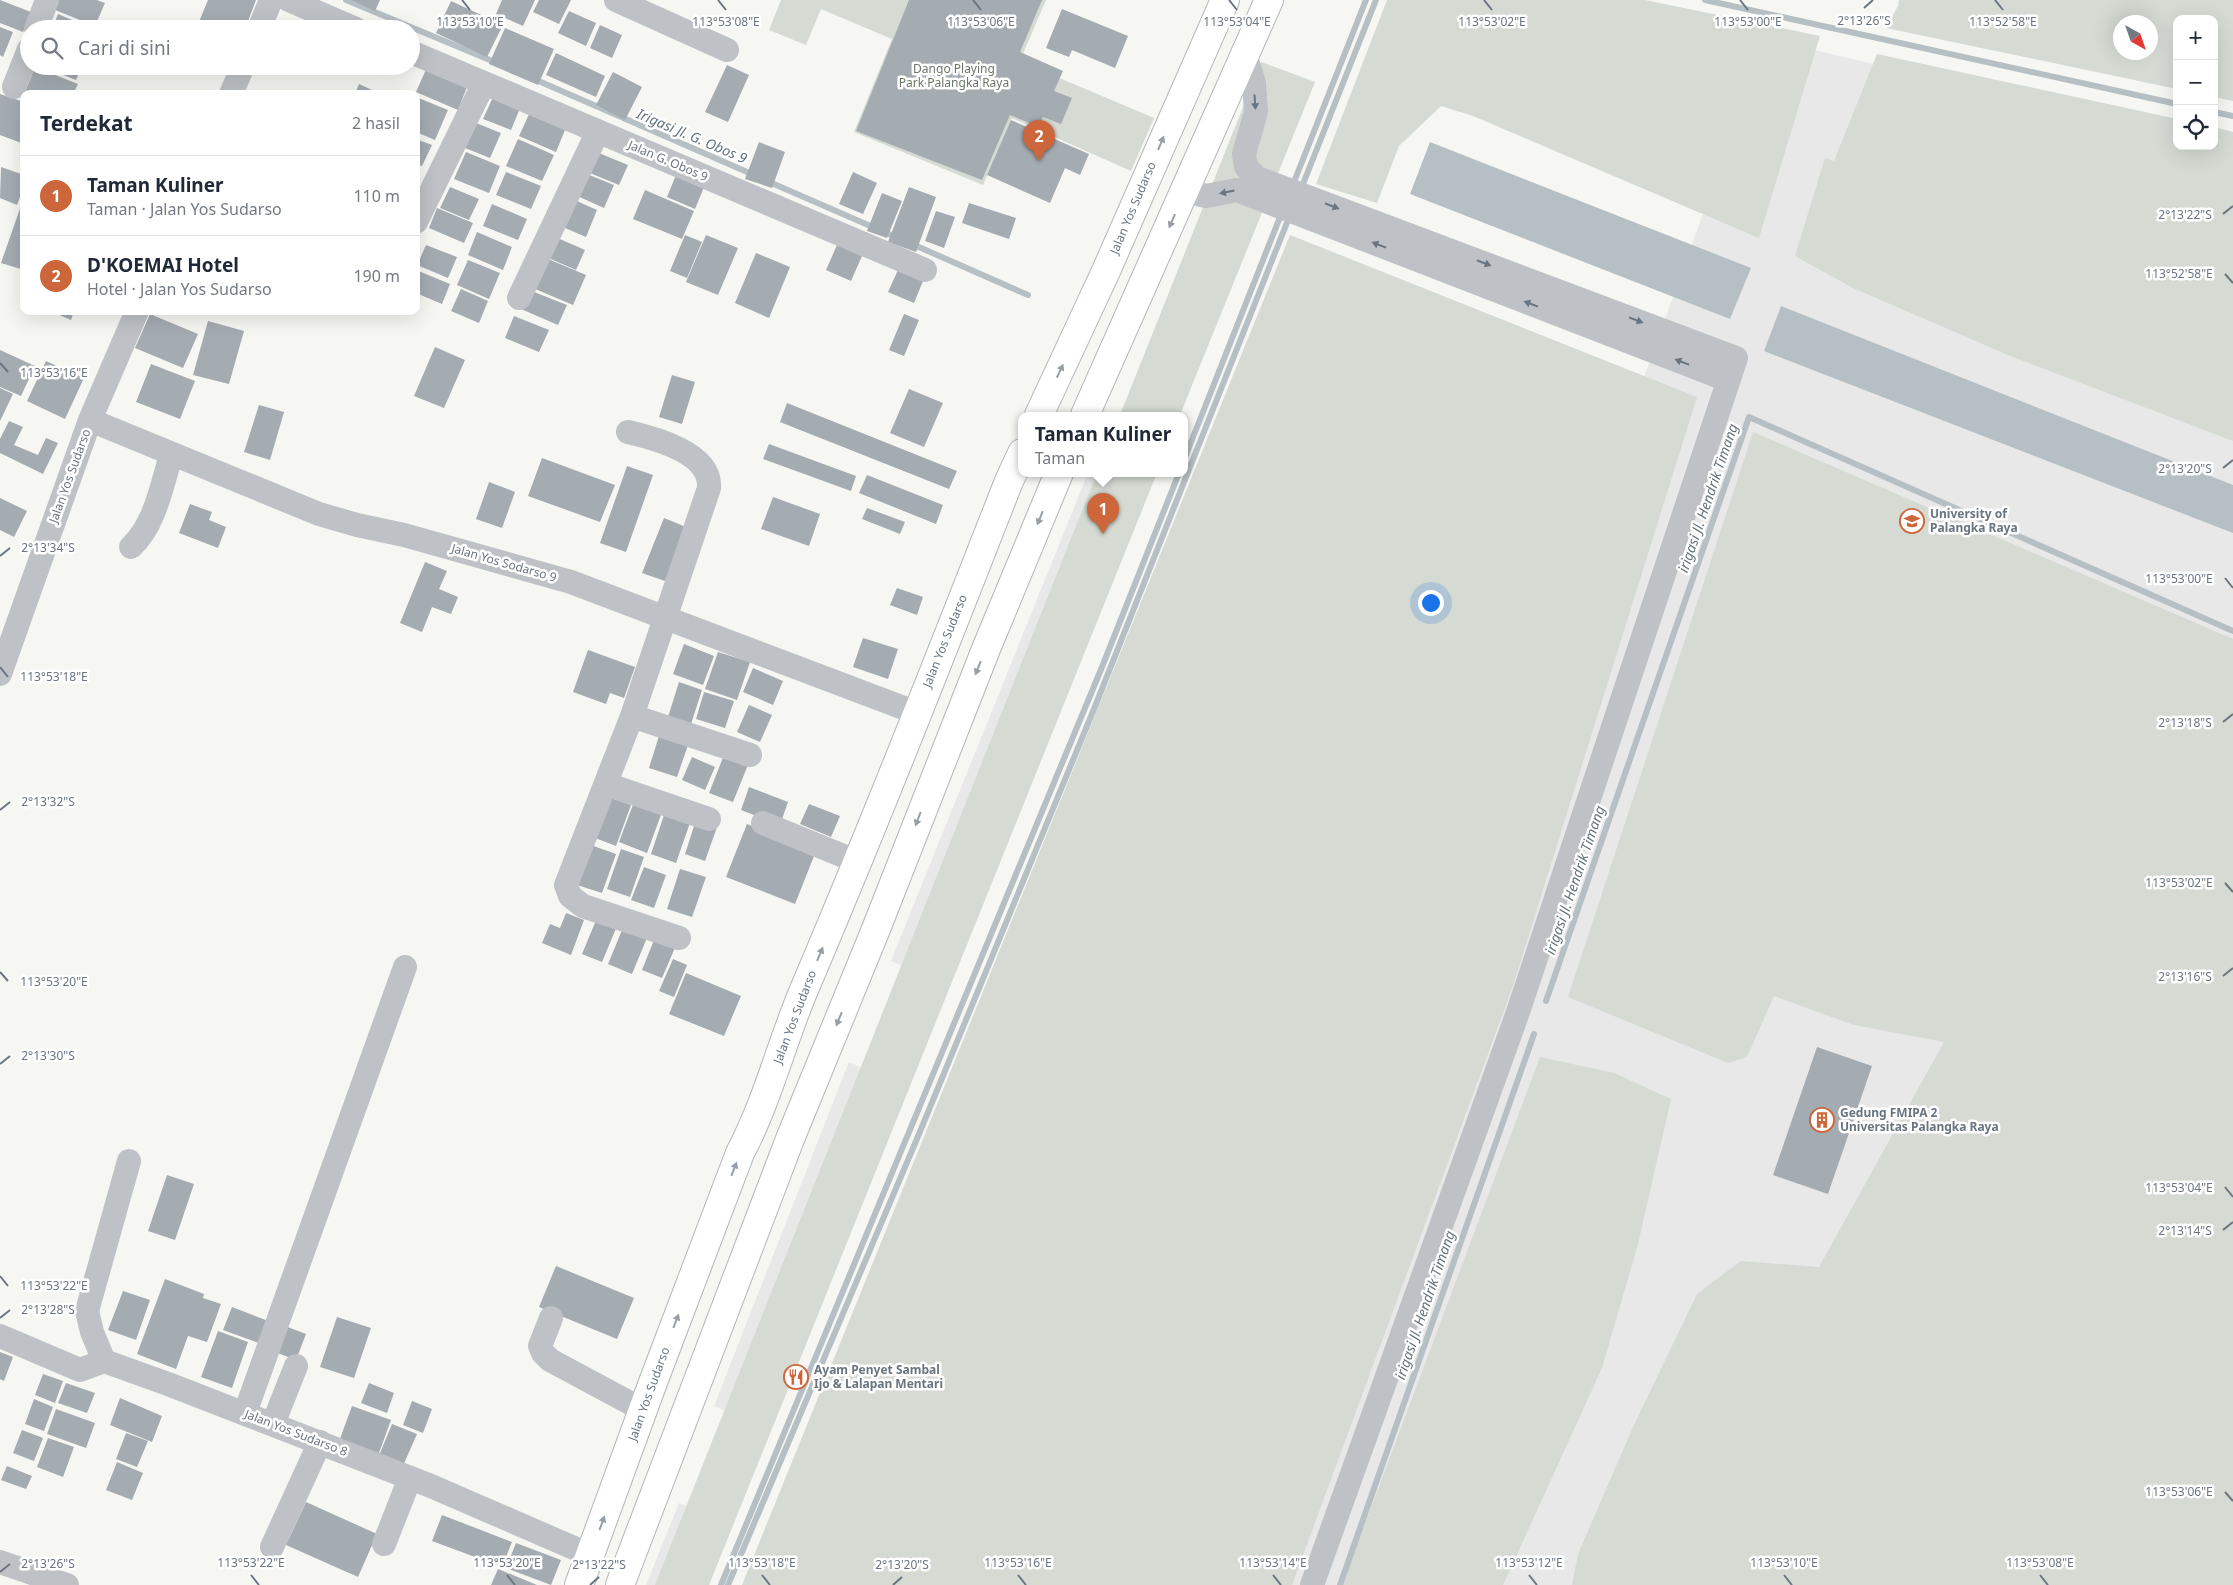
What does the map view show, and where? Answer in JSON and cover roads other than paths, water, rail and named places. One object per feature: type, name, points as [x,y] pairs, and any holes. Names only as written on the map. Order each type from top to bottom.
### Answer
[{"type":"main road","name":"Jalan Yos Sudarso","points":[[1040,412],[1106,271],[1225,0]]},
{"type":"main road","points":[[1086,412],[1186,191],[1269,0]]},
{"type":"main road","name":"Jalan Yos Sudarso","points":[[579,1585],[740,1153],[755,1126],[789,1027],[858,862],[1018,462]]},
{"type":"main road","points":[[620,1585],[790,1139],[986,649],[1057,477]]},
{"type":"main road","points":[[755,1126],[790,1139]]},
{"type":"street","points":[[39,20],[47,0]]},
{"type":"street","points":[[263,20],[271,0]]},
{"type":"street","points":[[289,0],[335,20]]},
{"type":"street","points":[[616,0],[727,50]]},
{"type":"street","points":[[1245,54],[1254,82],[1256,112],[1244,154],[1246,167],[1257,178],[1736,358],[1518,1012],[1312,1585]]},
{"type":"street","name":"Jalan G. Obos 9","points":[[420,56],[925,270]]},
{"type":"street","points":[[14,87],[20,72]]},
{"type":"street","points":[[233,90],[239,75]]},
{"type":"street","points":[[420,214],[484,83]]},
{"type":"street","points":[[519,298],[598,131]]},
{"type":"street","points":[[1186,191],[1206,196],[1237,190],[1728,380]]},
{"type":"street","name":"Jalan Yos Sudarso","points":[[0,674],[90,420],[135,315]]},
{"type":"street","name":"Jalan Yos Sodarso 9","points":[[90,420],[171,455],[319,514],[404,535],[571,582],[917,713]]},
{"type":"street","points":[[628,432],[658,439],[690,455],[700,463],[710,480],[632,716],[566,885],[570,896],[583,906],[679,938]]},
{"type":"street","points":[[131,547],[141,538],[147,526],[171,455]]},
{"type":"street","points":[[632,716],[750,755]]},
{"type":"street","points":[[606,784],[709,820]]},
{"type":"street","points":[[763,823],[858,862]]},
{"type":"street","points":[[245,1413],[405,967]]},
{"type":"street","points":[[0,1336],[80,1370],[104,1361],[90,1326],[87,1311],[129,1161]]},
{"type":"street","points":[[551,1318],[540,1346],[543,1353],[550,1360],[643,1410]]},
{"type":"street","name":"Jalan Yos Sudarso 8","points":[[104,1361],[320,1442],[410,1478],[590,1555]]},
{"type":"street","points":[[273,1424],[296,1366]]},
{"type":"street","points":[[272,1547],[320,1442]]},
{"type":"street","points":[[384,1544],[410,1478]]},
{"type":"street","points":[[0,1562],[67,1585]]},
{"type":"waterway","name":"Irigasi Jl. G. Obos 9","points":[[346,0],[394,20]]},
{"type":"waterway","points":[[1292,187],[1366,0]]},
{"type":"waterway","points":[[1301,189],[1376,0]]},
{"type":"waterway","points":[[1705,0],[2173,103]]},
{"type":"waterway","name":"Irigasi Jl. G. Obos 9","points":[[420,31],[497,63]]},
{"type":"waterway","name":"Irigasi Jl. G. Obos 9","points":[[534,79],[754,175]]},
{"type":"waterway","points":[[2218,113],[2233,116]]},
{"type":"waterway","name":"Irigasi Jl. G. Obos 9","points":[[767,181],[898,238]]},
{"type":"waterway","points":[[1188,450],[1282,212]]},
{"type":"waterway","points":[[1188,472],[1290,215]]},
{"type":"waterway","name":"Irigasi Jl. G. Obos 9","points":[[912,244],[1028,295]]},
{"type":"waterway","name":"irigasi Jl. Hendrik Timang","points":[[1546,1001],[1749,417],[2233,631]]},
{"type":"waterway","points":[[721,1585],[1102,667],[1177,477]]},
{"type":"waterway","points":[[728,1585],[919,1134],[1094,709],[1186,477]]},
{"type":"waterway","name":"irigasi Jl. Hendrik Timang","points":[[1340,1585],[1534,1034]]},
{"type":"place","name":"D'KOEMAI Hotel","points":[[1039,161]]},
{"type":"place","name":"University of Palangka Raya","points":[[1912,521]]},
{"type":"place","name":"Taman Kuliner","points":[[1103,534]]},
{"type":"place","name":"Gedung FMIPA 2 Universitas Palangka Raya","points":[[1822,1120]]},
{"type":"place","name":"Ayam Penyet Sambal Ijo & Lalapan Mentari","points":[[796,1377]]},
{"type":"park label","name":"Dango Playing Park Palangka Raya","points":[[954,76]]}]
